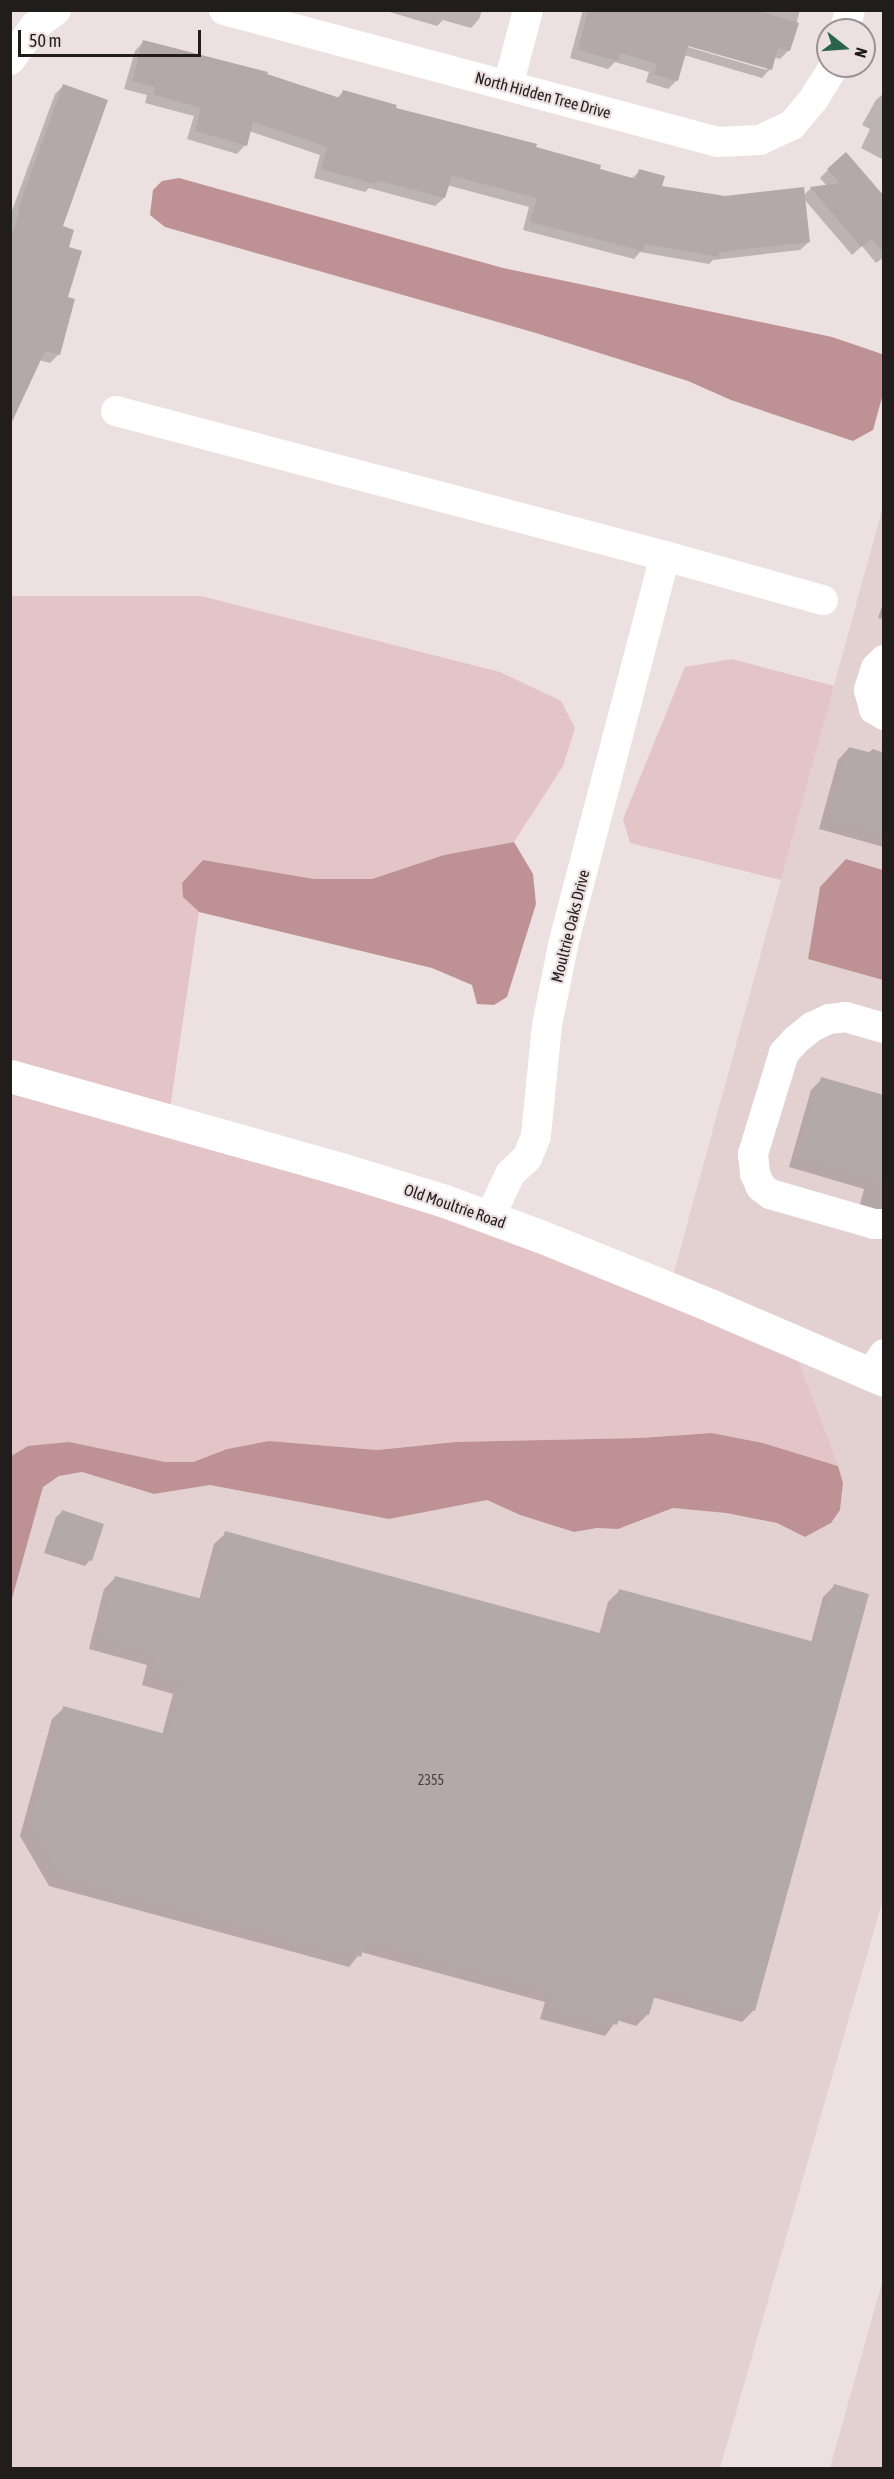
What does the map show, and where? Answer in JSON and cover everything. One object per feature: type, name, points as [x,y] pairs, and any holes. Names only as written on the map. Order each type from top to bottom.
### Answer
[{"type":"main road","name":"Old Moultrie Road","points":[[10,1076],[342,1169],[490,1217],[879,1370]]},
{"type":"street","points":[[10,60],[35,26],[56,10]]},
{"type":"street","name":"North Hidden Tree Drive","points":[[224,10],[718,142],[760,140],[792,126],[813,100],[827,78]]},
{"type":"street","points":[[508,86],[528,10]]},
{"type":"street","points":[[116,411],[823,600]]},
{"type":"street","name":"Moultrie Oaks Drive","points":[[490,1217],[510,1174],[527,1158],[536,1136],[547,1025],[556,977],[665,556]]},
{"type":"street","points":[[884,660],[876,668],[869,690],[874,709],[884,715]]},
{"type":"street","points":[[884,1028],[846,1017],[829,1019],[812,1027],[796,1040],[784,1053],[753,1154],[755,1174],[761,1187],[770,1194],[874,1224],[884,1224]]},
{"type":"shaded area","points":[[179,178],[503,268],[832,337],[882,354],[883,394],[873,430],[853,441],[731,400],[688,381],[536,333],[165,227],[150,215],[153,190],[162,181]]},
{"type":"shaded area","points":[[883,506],[883,870],[846,859],[820,887],[808,959],[883,980],[883,1367],[673,1276]]},
{"type":"shaded area","points":[[10,596],[201,596],[500,672],[561,701],[575,728],[563,766],[514,842],[444,855],[372,879],[314,879],[203,860],[183,897],[199,912],[170,1108],[11,1063]]},
{"type":"shaded area","points":[[732,659],[834,686],[781,880],[630,843],[623,819],[685,667]]},
{"type":"shaded area","points":[[514,842],[533,874],[536,904],[507,997],[494,1005],[477,1004],[472,985],[432,968],[199,912],[183,897],[182,883],[203,860],[314,879],[372,879],[444,855]]},
{"type":"shaded area","points":[[846,859],[883,870],[883,980],[808,959],[820,887]]},
{"type":"shaded area","points":[[11,1089],[438,1212],[797,1357],[838,1466],[763,1443],[712,1433],[640,1438],[455,1442],[377,1450],[269,1441],[227,1449],[193,1462],[165,1462],[29,1446],[11,1456]]},
{"type":"shaded area","points":[[797,1357],[883,1394],[883,1899],[720,2468],[11,2468],[10,1602],[43,1487],[59,1476],[82,1472],[154,1494],[210,1485],[389,1519],[487,1500],[520,1515],[574,1532],[597,1528],[618,1529],[673,1508],[726,1513],[777,1523],[805,1537],[831,1523],[840,1510],[843,1483]]},
{"type":"shaded area","points":[[712,1433],[763,1443],[838,1466],[843,1483],[840,1510],[831,1523],[805,1537],[777,1523],[726,1513],[673,1508],[618,1529],[597,1528],[574,1532],[520,1515],[487,1500],[389,1519],[210,1485],[154,1494],[82,1472],[59,1476],[43,1487],[11,1602],[11,1456],[28,1446],[69,1442],[165,1462],[193,1462],[227,1449],[269,1441],[377,1450],[455,1442],[640,1438]]},
{"type":"shaded area","points":[[883,2279],[883,2468],[830,2468]]},
{"type":"building","points":[[588,10],[755,10],[799,23],[790,51],[778,48],[772,70],[688,46],[678,81],[654,74],[657,64],[620,53],[618,61],[578,50]]},
{"type":"building","points":[[143,40],[268,72],[267,74],[340,98],[343,90],[397,105],[396,108],[537,144],[536,147],[601,165],[600,169],[636,179],[639,169],[665,176],[662,186],[725,196],[804,187],[810,242],[719,252],[719,257],[645,244],[643,251],[530,222],[537,198],[452,176],[445,198],[376,180],[375,184],[321,169],[327,147],[253,122],[247,146],[195,131],[201,108],[153,94],[155,87],[132,81]]},
{"type":"building","points":[[63,84],[108,100],[63,226],[74,230],[69,247],[82,251],[68,297],[75,299],[60,355],[45,351],[10,426],[10,242],[20,209],[18,209]]},
{"type":"building","points":[[846,152],[884,196],[884,253],[872,239],[861,247],[810,187],[840,183],[827,169]]},
{"type":"building","points":[[849,747],[884,756],[884,833],[830,817]]},
{"type":"building","points":[[821,1077],[884,1095],[884,1181],[799,1156]]},
{"type":"building","points":[[62,1510],[104,1524],[92,1561],[49,1547]]},
{"type":"building","points":[[225,1531],[607,1635],[619,1589],[818,1643],[834,1584],[869,1594],[755,2011],[658,1985],[649,2015],[622,2008],[617,2025],[551,2007],[555,1991],[366,1939],[361,1957],[61,1875],[31,1824],[63,1706],[169,1735],[184,1682],[152,1673],[158,1654],[100,1637],[115,1576],[206,1600]]}]
